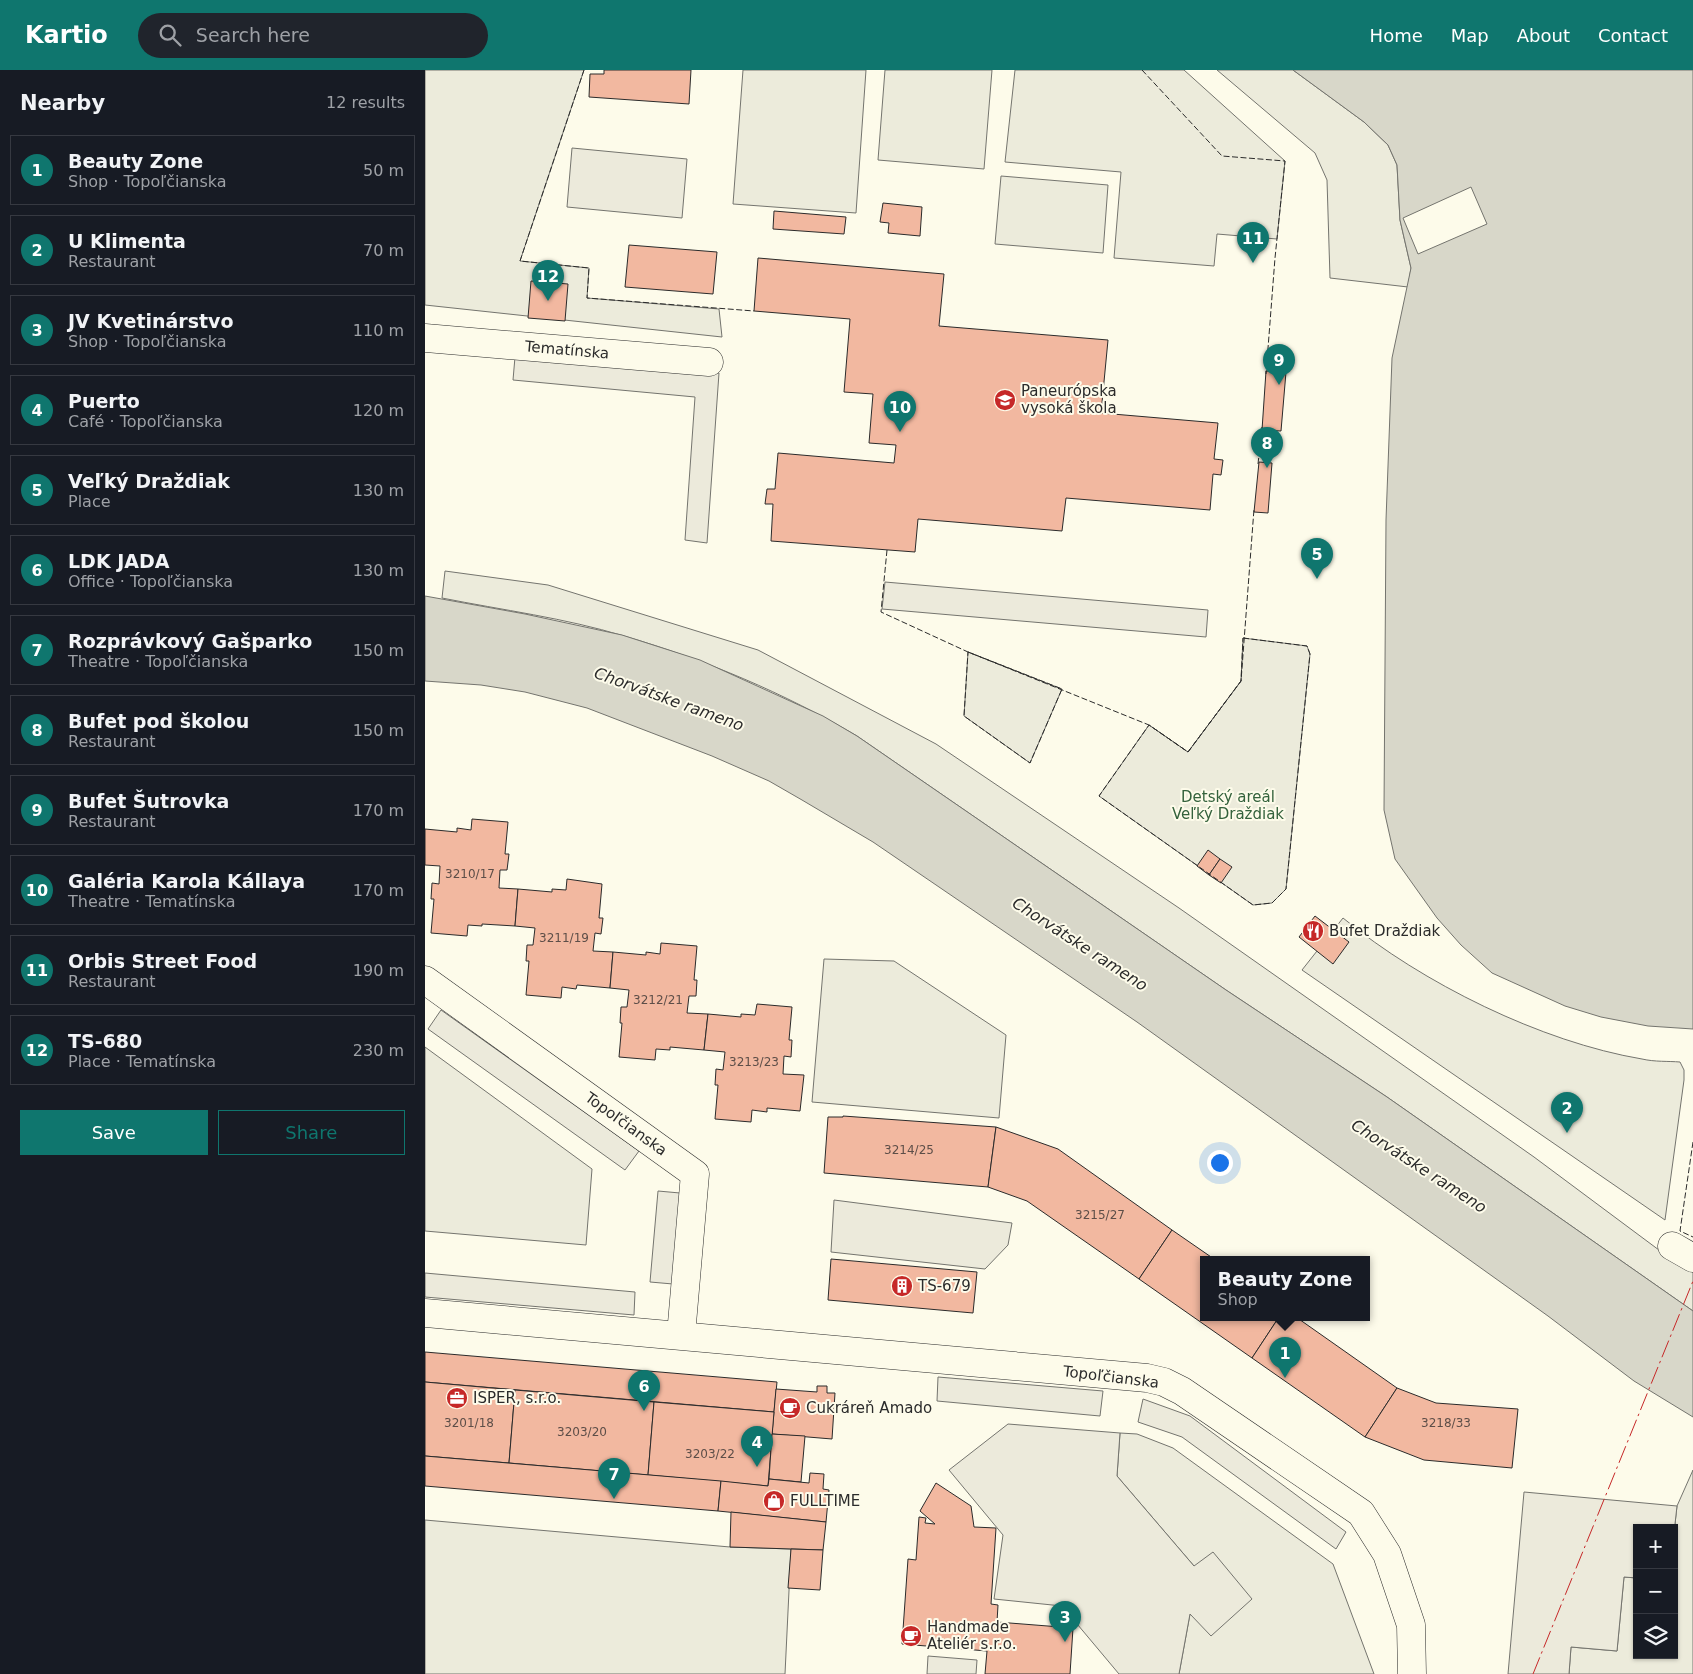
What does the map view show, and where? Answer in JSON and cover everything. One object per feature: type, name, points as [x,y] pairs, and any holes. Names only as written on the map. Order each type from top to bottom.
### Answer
[{"type":"street","name":"Tematínska","points":[[425,338],[709,362]]},
{"type":"street","name":"Topoľčianska","points":[[425,980],[695,1174],[681,1335]]},
{"type":"street","name":"Topoľčianska","points":[[425,1313],[681,1335],[892,1357],[1147,1378],[1164,1382],[1182,1390],[1361,1513],[1387,1554],[1411,1625],[1412,1674]]},
{"type":"green space","points":[[425,70],[584,70],[520,261],[589,268],[587,298],[719,309],[722,337],[425,305]]},
{"type":"green space","points":[[743,70],[866,70],[856,213],[733,204]]},
{"type":"green space","points":[[885,70],[992,70],[984,169],[878,160]]},
{"type":"green space","points":[[1015,70],[1184,70],[1285,161],[1277,239],[1217,234],[1214,266],[1114,258],[1121,172],[1005,162]]},
{"type":"green space","points":[[1217,70],[1293,70],[1364,122],[1388,145],[1397,165],[1400,220],[1411,268],[1408,287],[1330,278],[1327,180],[1315,153]]},
{"type":"green space","points":[[1001,176],[1108,185],[1103,253],[995,244]]},
{"type":"green space","points":[[445,571],[548,585],[758,650],[936,744],[1179,908],[1534,1157],[1667,1256],[1693,1270],[1693,1311],[1387,1097],[1226,990],[857,736],[773,692],[715,667],[655,645],[579,624],[442,598]]},
{"type":"green space","name":"Detský areál Veľký Draždiak","points":[[1243,638],[1307,646],[1310,654],[1286,889],[1272,903],[1253,905],[1099,796],[1149,725],[1188,752],[1241,681]]},
{"type":"green space","points":[[968,652],[1062,689],[1030,763],[964,716]]},
{"type":"green space","points":[[1343,918],[1374,942],[1446,987],[1524,1024],[1603,1051],[1647,1060],[1680,1062],[1684,1070],[1684,1080],[1665,1220],[1302,970]]},
{"type":"green space","points":[[824,959],[894,961],[1006,1035],[999,1118],[812,1102]]},
{"type":"green space","points":[[425,1047],[592,1169],[586,1245],[425,1231]]},
{"type":"green space","points":[[1120,1433],[1137,1434],[1173,1448],[1333,1564],[1374,1674],[1179,1674],[1190,1614],[1194,1566],[1117,1476]]},
{"type":"green space","points":[[1693,1470],[1693,1674],[1569,1674],[1571,1647],[1617,1651],[1624,1577],[1633,1578],[1633,1659],[1678,1659],[1678,1524],[1675,1524],[1677,1506]]},
{"type":"green space","points":[[425,1520],[730,1547],[791,1549],[785,1674],[425,1674]]},
{"type":"shaded area","points":[[572,148],[687,159],[682,218],[567,207]]},
{"type":"shaded area","points":[[515,357],[719,373],[707,543],[685,540],[695,397],[513,380]]},
{"type":"shaded area","points":[[885,582],[1208,610],[1206,637],[882,609]]},
{"type":"shaded area","points":[[441,1010],[639,1151],[625,1170],[428,1029]]},
{"type":"shaded area","points":[[658,1191],[680,1193],[673,1284],[650,1282]]},
{"type":"shaded area","points":[[834,1200],[1012,1223],[1008,1245],[985,1269],[831,1252]]},
{"type":"shaded area","points":[[425,1273],[635,1292],[634,1315],[425,1297]]},
{"type":"shaded area","points":[[938,1377],[1103,1391],[1100,1416],[937,1401]]},
{"type":"shaded area","points":[[1143,1399],[1190,1416],[1346,1532],[1336,1549],[1182,1437],[1138,1422]]},
{"type":"shaded area","points":[[1008,1424],[1120,1433],[1117,1476],[1194,1566],[1213,1552],[1252,1599],[1211,1636],[1190,1614],[1179,1674],[1119,1674],[1062,1606],[994,1599],[1003,1535],[949,1470]]},
{"type":"shaded area","points":[[1524,1492],[1677,1506],[1675,1524],[1633,1524],[1633,1578],[1624,1577],[1617,1651],[1571,1647],[1569,1674],[1508,1674]]},
{"type":"shaded area","points":[[928,1656],[977,1660],[976,1674],[927,1674]]},
{"type":"water","points":[[1293,70],[1693,70],[1693,1029],[1648,1026],[1601,1017],[1565,1006],[1492,973],[1461,945],[1437,918],[1395,859],[1384,810],[1386,520],[1392,358],[1411,268],[1400,220],[1397,165],[1388,145],[1364,122]]},
{"type":"water","name":"Chorvátske rameno","points":[[425,596],[525,614],[622,635],[700,660],[823,716],[857,736],[1226,990],[1387,1097],[1693,1311],[1693,1417],[1634,1381],[1548,1316],[1137,1022],[873,842],[802,800],[769,781],[712,756],[587,708],[525,692],[481,685],[425,681]]},
{"type":"pier","points":[[1471,187],[1487,224],[1418,254],[1403,218]]},
{"type":"building","points":[[604,70],[691,70],[689,104],[589,97],[590,74],[604,74]]},
{"type":"building","points":[[883,203],[922,207],[920,236],[888,233],[889,223],[880,222]]},
{"type":"building","points":[[774,211],[846,217],[844,234],[773,229]]},
{"type":"building","points":[[629,245],[717,252],[713,294],[625,287]]},
{"type":"building","points":[[758,258],[944,274],[939,326],[1108,340],[1101,413],[1218,423],[1214,459],[1223,460],[1221,475],[1213,474],[1210,510],[1066,498],[1062,531],[918,519],[915,552],[771,541],[773,504],[765,504],[767,489],[775,489],[778,453],[894,463],[896,445],[869,443],[873,394],[844,392],[850,319],[754,311]]},
{"type":"building","points":[[531,281],[568,284],[565,321],[528,318]]},
{"type":"building","points":[[1266,371],[1286,372],[1281,431],[1262,430]]},
{"type":"building","points":[[1259,462],[1272,463],[1268,513],[1254,512]]},
{"type":"building","points":[[472,819],[508,822],[505,854],[509,854],[507,870],[500,870],[499,888],[518,889],[515,926],[468,925],[467,936],[431,933],[434,899],[431,899],[432,883],[439,884],[440,866],[425,865],[425,829],[457,832],[457,828],[471,830]]},
{"type":"building","points":[[1208,850],[1220,859],[1209,875],[1197,866]]},
{"type":"building","points":[[1220,859],[1232,867],[1221,883],[1209,875]]},
{"type":"building","points":[[567,879],[602,884],[599,918],[603,918],[601,934],[595,933],[593,951],[613,952],[610,988],[577,985],[576,989],[562,987],[561,998],[526,995],[529,961],[526,961],[527,945],[533,945],[535,928],[515,926],[518,889],[552,892],[552,889],[566,890]]},
{"type":"building","points":[[1315,916],[1349,942],[1333,964],[1299,937]]},
{"type":"building","points":[[661,943],[697,946],[694,980],[697,980],[696,996],[689,996],[687,1013],[708,1014],[704,1050],[670,1047],[670,1050],[656,1049],[655,1060],[619,1057],[622,1023],[620,1023],[621,1007],[627,1007],[629,990],[610,988],[613,952],[646,955],[646,952],[660,954]]},
{"type":"building","points":[[757,1004],[792,1007],[789,1040],[792,1040],[791,1057],[784,1056],[783,1074],[804,1075],[800,1111],[767,1108],[767,1112],[752,1110],[751,1122],[715,1119],[718,1085],[715,1085],[716,1069],[723,1070],[725,1052],[704,1050],[708,1014],[741,1017],[741,1014],[755,1015]]},
{"type":"building","points":[[843,1116],[996,1127],[988,1187],[824,1173],[828,1117]]},
{"type":"building","points":[[996,1127],[1058,1149],[1172,1230],[1139,1279],[1027,1201],[988,1187]]},
{"type":"building","points":[[1172,1230],[1210,1256],[1200,1256],[1200,1321],[1276,1321],[1252,1358],[1139,1279]]},
{"type":"building","name":"TS-679","points":[[831,1259],[977,1272],[973,1313],[828,1300]]},
{"type":"building","points":[[1276,1321],[1302,1321],[1397,1388],[1365,1437],[1252,1358]]},
{"type":"building","points":[[425,1352],[777,1382],[774,1412],[425,1382]]},
{"type":"building","points":[[425,1382],[515,1390],[509,1463],[425,1456]]},
{"type":"building","points":[[817,1386],[827,1386],[827,1393],[835,1393],[832,1439],[772,1434],[776,1389],[817,1392]]},
{"type":"building","points":[[1397,1388],[1436,1403],[1518,1409],[1512,1468],[1424,1460],[1365,1437]]},
{"type":"building","points":[[515,1390],[654,1402],[648,1475],[509,1463]]},
{"type":"building","points":[[654,1402],[774,1412],[768,1486],[648,1475]]},
{"type":"building","points":[[772,1434],[805,1436],[801,1482],[769,1479]]},
{"type":"building","points":[[425,1456],[721,1481],[718,1511],[425,1486]]},
{"type":"building","name":"FULLTIME","points":[[810,1473],[824,1474],[823,1489],[829,1490],[826,1522],[718,1511],[721,1481],[768,1486],[769,1479],[809,1483]]},
{"type":"building","points":[[936,1483],[971,1506],[974,1527],[996,1528],[991,1604],[998,1605],[997,1622],[1073,1628],[1070,1674],[985,1674],[987,1651],[902,1644],[908,1559],[916,1560],[919,1517],[926,1518],[925,1523],[935,1524],[920,1511]]},
{"type":"building","points":[[731,1512],[826,1522],[823,1550],[730,1547]]},
{"type":"building","points":[[791,1549],[823,1550],[820,1590],[788,1588]]},
{"type":"fence","points":[[584,70],[520,261],[589,268],[587,298],[754,311]]},
{"type":"fence","points":[[1142,70],[1222,156],[1285,161],[1266,374]]},
{"type":"fence","points":[[1258,464],[1262,427]]},
{"type":"fence","points":[[887,550],[881,612],[968,652],[1149,725],[1188,752],[1241,681],[1254,509]]},
{"type":"fence","points":[[1243,638],[1307,646],[1310,654],[1286,889],[1272,903],[1253,905],[1099,796],[1149,725],[1188,752],[1241,681],[1243,638]]},
{"type":"fence","points":[[968,652],[1062,689],[1030,763],[964,716],[968,652]]},
{"type":"fence","points":[[1693,1142],[1680,1231],[1693,1237]]},
{"type":"power","points":[[1533,1674],[1693,1281]]},
{"type":"place","name":"Orbis Street Food","points":[[1253,263]]},
{"type":"place","name":"TS-680","points":[[548,301]]},
{"type":"place","name":"Bufet Šutrovka","points":[[1279,385]]},
{"type":"place","name":"Paneurópska vysoká škola","points":[[1005,400]]},
{"type":"place","name":"Galéria Karola Kállaya","points":[[900,432]]},
{"type":"place","name":"Bufet pod školou","points":[[1267,468]]},
{"type":"place","name":"Veľký Draždiak","points":[[1317,579]]},
{"type":"place","name":"Bufet Draždiak","points":[[1313,931]]},
{"type":"place","name":"U Klimenta","points":[[1567,1133]]},
{"type":"place","name":"TS-679","points":[[902,1286]]},
{"type":"place","name":"Beauty Zone","points":[[1285,1378]]},
{"type":"place","name":"ISPER, s.r.o.","points":[[457,1398]]},
{"type":"place","name":"Cukráreň Amado","points":[[790,1408]]},
{"type":"place","name":"LDK JADA","points":[[644,1411]]},
{"type":"place","name":"Puerto","points":[[757,1467]]},
{"type":"place","name":"Rozprávkový Gašparko","points":[[614,1499]]},
{"type":"place","name":"FULLTIME","points":[[774,1501]]},
{"type":"place","name":"Handmade Ateliér s.r.o.","points":[[911,1636]]},
{"type":"place","name":"JV Kvetinárstvo","points":[[1065,1642]]}]
